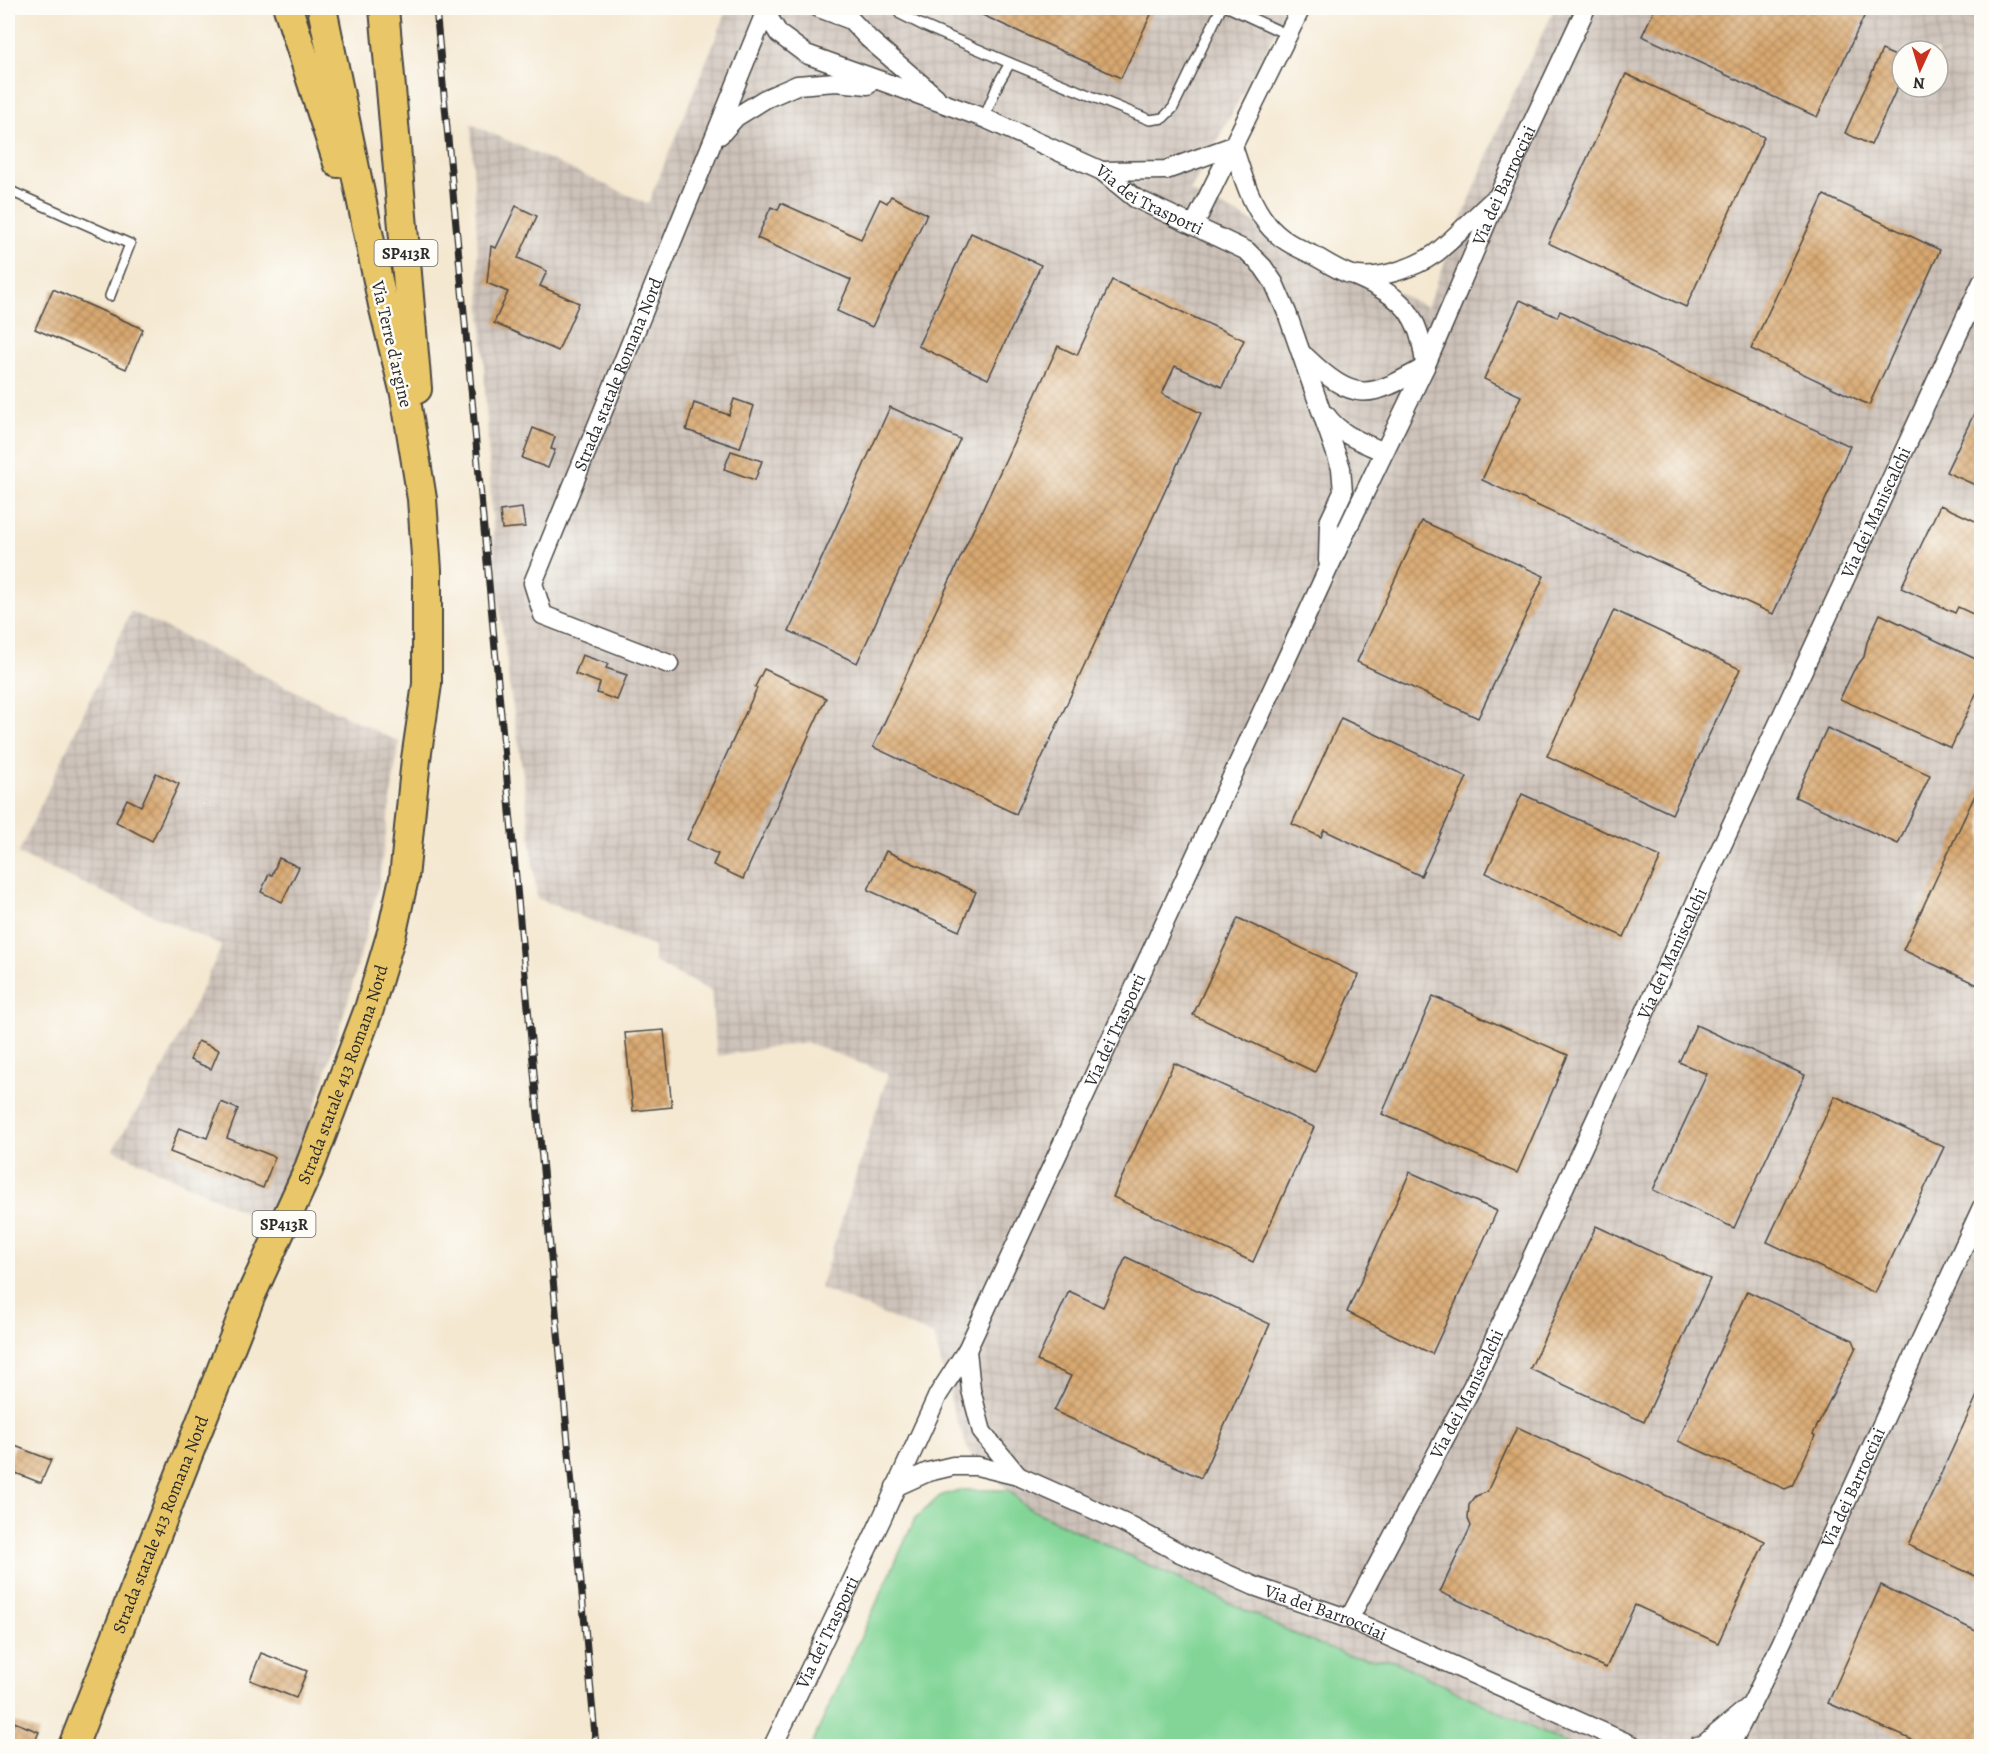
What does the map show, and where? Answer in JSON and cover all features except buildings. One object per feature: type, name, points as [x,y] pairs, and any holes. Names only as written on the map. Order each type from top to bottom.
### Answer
[{"type":"main road","name":"SP413R","points":[[288,8],[383,305]]},
{"type":"main road","name":"Via Terre d'argine","points":[[322,8],[383,305],[405,394],[422,499],[427,581],[427,684]]},
{"type":"main road","name":"SP413R","points":[[384,8],[416,373],[422,499]]},
{"type":"main road","name":"Strada statale 413 Romana Nord","points":[[73,1746],[250,1295],[308,1171],[369,1009],[392,932],[404,879],[416,759],[427,684]]},
{"type":"street","name":"Via dei Trasporti","points":[[819,8],[849,14],[869,39],[945,103]]},
{"type":"street","points":[[1194,225],[1301,8]]},
{"type":"street","name":"Via dei Barrocciai","points":[[1425,367],[1499,194],[1586,8]]},
{"type":"street","name":"Via dei Trasporti","points":[[769,9],[779,33],[806,54],[984,118],[1102,171],[1135,198],[1247,251],[1263,267],[1274,283],[1302,352],[1341,468],[1343,492],[1329,522],[1328,569]]},
{"type":"street","name":"Strada statale Romana Nord","points":[[669,664],[543,615],[533,583],[711,145],[769,9]]},
{"type":"street","name":"Via dei Trasporti","points":[[711,145],[736,117],[765,99],[797,85],[836,82],[896,87]]},
{"type":"street","points":[[1102,171],[1166,170],[1233,146]]},
{"type":"street","points":[[1233,146],[1251,198],[1268,225],[1284,241],[1374,285],[1394,298],[1416,322],[1422,340],[1425,367]]},
{"type":"street","points":[[1350,274],[1374,276],[1398,272],[1418,263],[1436,253],[1499,194]]},
{"type":"street","name":"Via dei Maniscalchi","points":[[1348,1619],[1473,1385],[1982,282]]},
{"type":"street","name":"Via dei Trasporti","points":[[1302,352],[1337,383],[1352,390],[1367,392],[1382,389],[1425,367]]},
{"type":"street","name":"Via dei Trasporti","points":[[773,1746],[938,1395],[967,1350],[1328,569],[1425,367]]},
{"type":"street","name":"Via dei Trasporti","points":[[1321,408],[1334,426],[1384,453]]},
{"type":"street","name":"Via dei Barrocciai","points":[[1697,1746],[1703,1745],[1751,1705],[1982,1207]]},
{"type":"street","name":"Via dei Barrocciai","points":[[967,1350],[971,1390],[982,1432],[1018,1476]]},
{"type":"street","name":"Via dei Barrocciai","points":[[895,1487],[928,1472],[953,1466],[977,1466],[1018,1476],[1124,1523],[1179,1553],[1254,1586],[1348,1619],[1634,1746]]},
{"type":"street","points":[[1730,1746],[1751,1705]]},
{"type":"lane","points":[[896,8],[900,14],[916,22],[1150,120],[1163,118],[1173,108],[1221,8]]},
{"type":"lane","points":[[1230,8],[1288,35]]},
{"type":"lane","points":[[984,118],[999,82],[1010,63]]},
{"type":"lane","points":[[8,190],[130,244],[110,296]]},
{"type":"shaded area","points":[[728,8],[1289,8],[1190,191],[1427,307],[1506,109],[1555,8],[1981,8],[1981,1746],[1570,1746],[1394,1661],[1349,1656],[1310,1641],[1028,1508],[971,1456],[954,1413],[934,1336],[820,1288],[888,1074],[806,1042],[717,1056],[711,991],[654,962],[654,947],[537,898],[523,773],[495,571],[471,124],[648,204]]},
{"type":"shaded area","points":[[131,611],[399,742],[378,888],[349,997],[304,1143],[269,1224],[113,1149],[166,1064],[222,946],[18,854]]},
{"type":"green space","points":[[959,1490],[1008,1490],[1028,1508],[1310,1641],[1349,1656],[1394,1661],[1570,1746],[811,1746],[915,1519],[940,1496]]},
{"type":"railway","points":[[436,8],[596,1746]]}]
